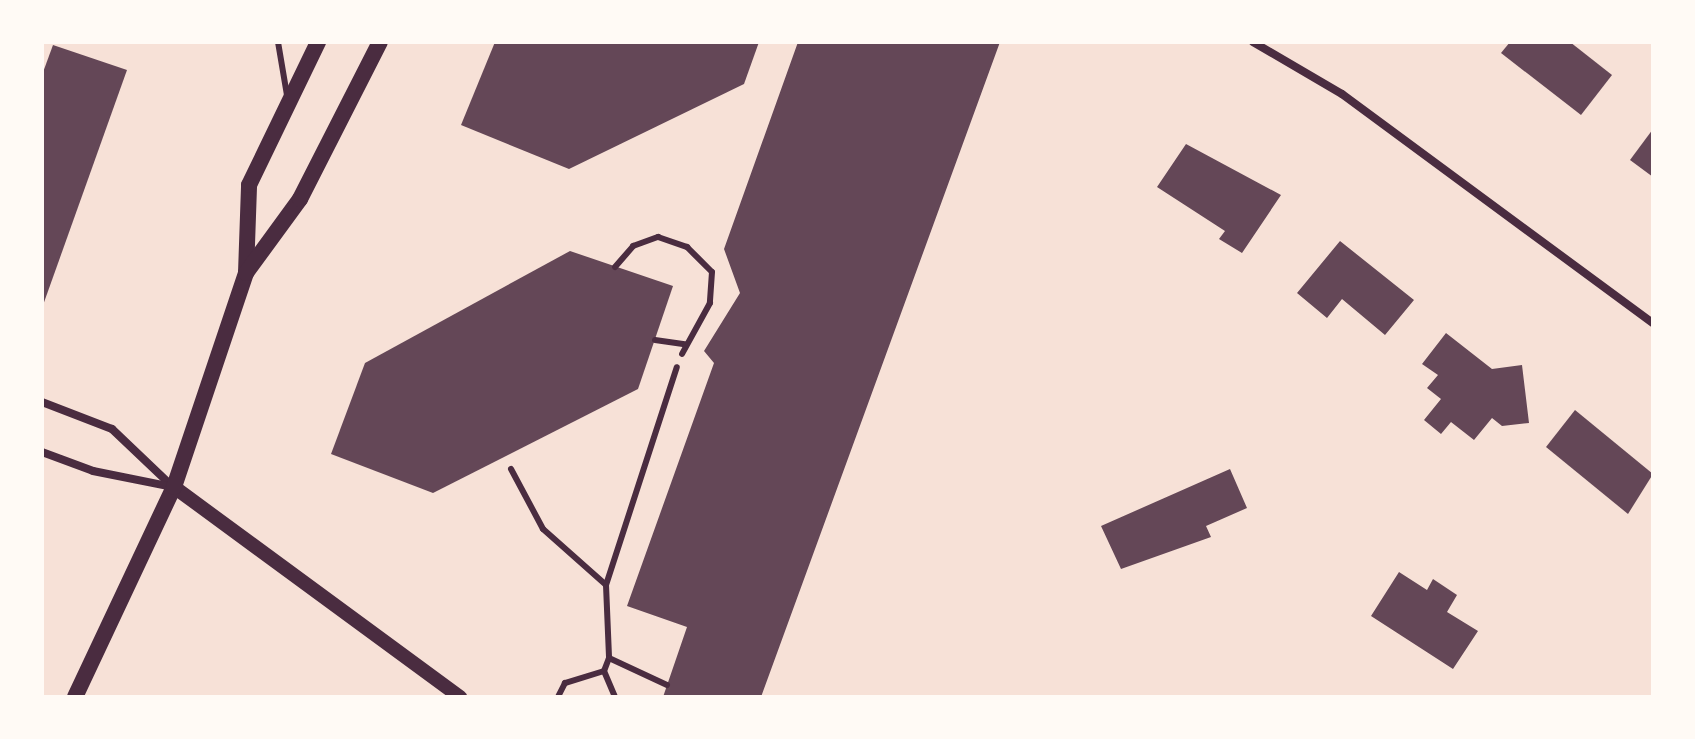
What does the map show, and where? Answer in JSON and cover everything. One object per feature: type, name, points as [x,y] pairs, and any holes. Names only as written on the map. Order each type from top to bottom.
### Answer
[{"type":"main road","points":[[75,697],[174,487],[246,273],[249,185],[287,95],[318,42]]},
{"type":"main road","points":[[246,273],[300,199],[380,42]]},
{"type":"street","points":[[1253,42],[1342,94],[1653,323]]},
{"type":"street","points":[[42,402],[112,429],[174,487],[460,697]]},
{"type":"street","points":[[42,452],[174,487]]},
{"type":"lane","points":[[278,42],[287,95]]},
{"type":"lane","points":[[615,267],[633,246],[658,237],[687,247],[712,272],[710,303],[682,354]]},
{"type":"lane","points":[[655,340],[685,344]]},
{"type":"lane","points":[[615,697],[604,671],[609,658],[606,585],[677,367]]},
{"type":"lane","points":[[511,469],[543,529],[606,585]]},
{"type":"lane","points":[[609,658],[667,685]]},
{"type":"lane","points":[[558,697],[565,683],[604,671]]},
{"type":"building","points":[[495,42],[759,42],[744,84],[569,169],[461,125]]},
{"type":"building","points":[[798,42],[1000,42],[761,697],[663,697],[687,627],[627,606],[714,363],[704,351],[740,293],[724,249]]},
{"type":"building","points":[[1510,42],[1570,42],[1612,75],[1581,115],[1501,53]]},
{"type":"building","points":[[53,45],[127,70],[42,308],[42,75]]},
{"type":"building","points":[[1653,129],[1653,177],[1630,160]]},
{"type":"building","points":[[1186,144],[1281,195],[1242,253],[1219,239],[1225,231],[1157,187]]},
{"type":"building","points":[[1340,241],[1414,300],[1385,335],[1342,299],[1327,318],[1297,293]]},
{"type":"building","points":[[570,251],[673,286],[638,389],[433,493],[331,454],[365,363]]},
{"type":"building","points":[[1446,333],[1492,369],[1522,365],[1529,423],[1502,426],[1492,418],[1474,440],[1451,422],[1441,434],[1424,420],[1441,399],[1427,388],[1438,375],[1422,364]]},
{"type":"building","points":[[1575,410],[1653,474],[1628,514],[1546,447]]},
{"type":"building","points":[[1230,469],[1247,508],[1206,526],[1211,537],[1121,569],[1101,526]]},
{"type":"building","points":[[1399,572],[1427,590],[1433,579],[1457,595],[1447,612],[1478,631],[1453,669],[1371,616]]}]
